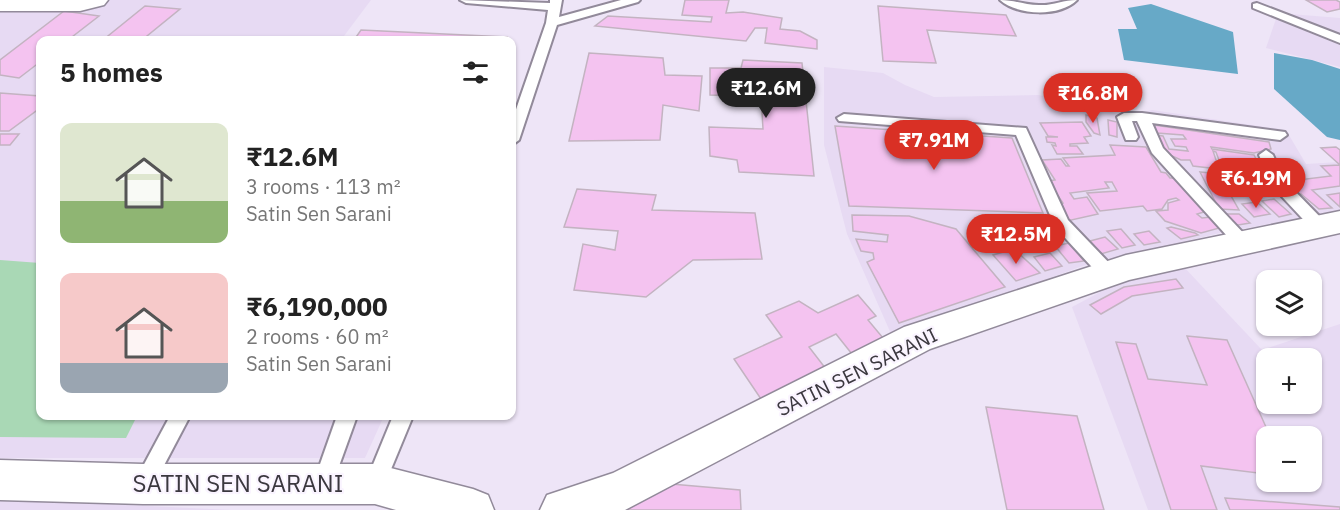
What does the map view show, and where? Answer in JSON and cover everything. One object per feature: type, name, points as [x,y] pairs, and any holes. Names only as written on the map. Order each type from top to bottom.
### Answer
[{"type":"main road","points":[[3,2],[80,4],[96,0]]},
{"type":"main road","name":"SATIN SEN SARANI","points":[[562,510],[621,491],[917,338],[1108,273],[1330,224]]},
{"type":"main road","name":"SATIN SEN SARANI","points":[[0,480],[143,484],[375,484],[473,510]]},
{"type":"lane","points":[[466,0],[556,3],[552,23],[516,128]]},
{"type":"lane","points":[[552,23],[634,0]]},
{"type":"lane","points":[[1006,0],[1026,7],[1042,9],[1065,4],[1071,0]]},
{"type":"lane","points":[[1257,6],[1340,39]]},
{"type":"lane","points":[[1131,137],[1124,117],[1142,117],[1280,135]]},
{"type":"lane","points":[[1142,117],[1157,150],[1243,243]]},
{"type":"lane","points":[[844,118],[1021,131],[1061,223],[1108,273]]},
{"type":"lane","points":[[1266,155],[1277,182],[1330,224]]},
{"type":"lane","points":[[143,484],[178,420]]},
{"type":"lane","points":[[323,484],[346,420]]},
{"type":"lane","points":[[375,484],[401,420]]},
{"type":"shaded area","points":[[0,0],[371,0],[344,36],[36,36],[36,420],[382,420],[365,458],[0,458]]},
{"type":"shaded area","points":[[1278,13],[1340,18],[1340,67],[1266,48]]},
{"type":"shaded area","points":[[824,67],[883,73],[934,97],[1038,95],[1100,107],[1124,117],[1152,110],[1286,130],[1306,164],[1340,162],[1340,211],[1220,233],[1088,264],[892,336],[847,234],[824,145]]},
{"type":"shaded area","points":[[1183,266],[1260,348],[1256,348],[1256,414],[1322,414],[1322,348],[1268,348],[1304,336],[1322,336],[1322,330],[1340,324],[1340,510],[1148,510],[1072,307],[1123,280]]},
{"type":"shaded area","points":[[0,499],[232,510],[0,510]]},
{"type":"green space","points":[[0,260],[36,263],[36,420],[135,420],[126,438],[0,437]]},
{"type":"water","points":[[1151,4],[1233,32],[1238,74],[1124,60],[1118,29],[1137,29],[1128,8]]},
{"type":"water","points":[[1274,53],[1312,60],[1340,69],[1340,140],[1327,137],[1274,89]]},
{"type":"building","points":[[685,0],[729,0],[726,13],[743,12],[782,18],[780,29],[800,31],[817,40],[817,49],[765,43],[767,28],[755,28],[746,41],[595,26],[608,16],[711,22],[712,17],[682,15]]},
{"type":"building","points":[[1306,0],[1336,0],[1340,2],[1340,9],[1327,12]]},
{"type":"building","points":[[145,6],[180,9],[147,36],[108,36]]},
{"type":"building","points":[[878,6],[1006,15],[1016,36],[927,30],[936,63],[883,61]]},
{"type":"building","points":[[64,11],[99,16],[73,36],[36,36],[36,65],[19,78],[0,75],[0,60]]},
{"type":"building","points":[[361,30],[486,36],[357,36]]},
{"type":"building","points":[[589,53],[663,58],[665,75],[702,76],[699,111],[663,105],[660,140],[569,141]]},
{"type":"building","points":[[743,60],[802,63],[814,176],[739,172],[737,160],[710,156],[709,127],[763,129],[761,96],[710,95],[710,68],[741,68]]},
{"type":"building","points":[[0,93],[36,96],[36,111],[9,131],[0,131]]},
{"type":"building","points":[[1086,115],[1097,118],[1100,135],[1094,133],[1086,122]]},
{"type":"building","points":[[1108,120],[1117,122],[1117,137],[1109,135]]},
{"type":"building","points":[[1082,122],[1091,136],[1084,137],[1088,143],[1070,144],[1070,146],[1077,146],[1083,154],[1057,154],[1052,145],[1056,146],[1055,143],[1047,142],[1046,137],[1058,137],[1048,136],[1040,123]]},
{"type":"building","points":[[1154,125],[1269,142],[1271,149],[1254,153],[1211,147],[1254,155],[1256,159],[1264,160],[1268,170],[1258,168],[1260,175],[1269,179],[1285,194],[1277,195],[1268,187],[1265,187],[1269,191],[1265,192],[1248,174],[1241,173],[1243,179],[1227,176],[1229,181],[1222,180],[1239,210],[1219,209],[1200,172],[1210,173],[1210,169],[1223,171],[1216,152],[1213,151],[1219,169],[1193,166],[1190,160],[1181,160],[1161,151],[1155,135],[1163,136],[1169,149],[1188,151],[1186,147],[1175,146],[1171,139],[1186,139],[1183,135],[1157,133]]},
{"type":"building","points":[[835,126],[1012,138],[1043,213],[849,206]]},
{"type":"building","points":[[0,134],[19,134],[10,145],[0,145]]},
{"type":"building","points":[[1110,145],[1146,147],[1161,172],[1166,173],[1170,178],[1177,178],[1207,211],[1197,214],[1202,218],[1211,217],[1223,227],[1201,233],[1165,221],[1156,211],[1168,210],[1168,203],[1179,200],[1176,198],[1168,200],[1162,209],[1147,211],[1143,206],[1100,211],[1087,193],[1117,191],[1112,182],[1105,182],[1109,188],[1070,193],[1074,199],[1087,197],[1098,214],[1067,221],[1057,205],[1063,203],[1048,181],[1055,180],[1042,160],[1061,159],[1066,166],[1069,166],[1063,158],[1115,155]]},
{"type":"building","points":[[1336,147],[1340,150],[1340,165],[1321,148]]},
{"type":"building","points":[[1340,165],[1340,186],[1312,190],[1332,208],[1319,209],[1301,194],[1295,195],[1282,182],[1331,176],[1321,166]]},
{"type":"building","points":[[577,189],[656,195],[652,210],[755,213],[762,259],[693,260],[646,297],[574,290],[583,244],[615,250],[618,231],[564,227]]},
{"type":"building","points":[[1340,193],[1340,207],[1327,195]]},
{"type":"building","points":[[1274,199],[1291,214],[1279,217],[1262,201]]},
{"type":"building","points":[[1257,202],[1270,214],[1254,217],[1242,204]]},
{"type":"building","points":[[1221,214],[1239,214],[1250,223],[1232,226]]},
{"type":"building","points":[[852,215],[909,216],[956,229],[1005,287],[899,323],[867,262],[874,259],[873,253],[861,251],[856,239],[887,242],[888,235],[853,231]]},
{"type":"building","points":[[1171,227],[1198,235],[1181,239],[1167,228]]},
{"type":"building","points":[[1121,229],[1135,245],[1122,248],[1107,231]]},
{"type":"building","points":[[1149,231],[1160,242],[1144,245],[1134,234]]},
{"type":"building","points":[[1105,237],[1118,249],[1101,254],[1090,241]]},
{"type":"building","points":[[1069,243],[1084,261],[1069,263],[1055,246]]},
{"type":"building","points":[[1014,249],[1040,273],[1016,281],[993,255]]},
{"type":"building","points":[[1050,253],[1062,266],[1045,271],[1034,257]]},
{"type":"building","points":[[1176,279],[1183,288],[1132,296],[1101,314],[1090,305],[1124,287]]},
{"type":"building","points":[[858,295],[876,316],[868,320],[888,344],[856,359],[836,334],[809,347],[826,369],[761,399],[734,359],[782,337],[766,315],[799,301],[818,313]]},
{"type":"building","points":[[1187,336],[1227,340],[1256,405],[1256,414],[1260,414],[1266,426],[1256,426],[1256,473],[1201,466],[1217,510],[1171,510],[1116,342],[1136,344],[1148,379],[1207,385]]},
{"type":"building","points":[[986,407],[1077,416],[1104,510],[1007,510]]},
{"type":"building","points":[[671,484],[740,490],[741,510],[622,510]]},
{"type":"building","points":[[1225,498],[1340,507],[1340,510],[1230,510]]}]
